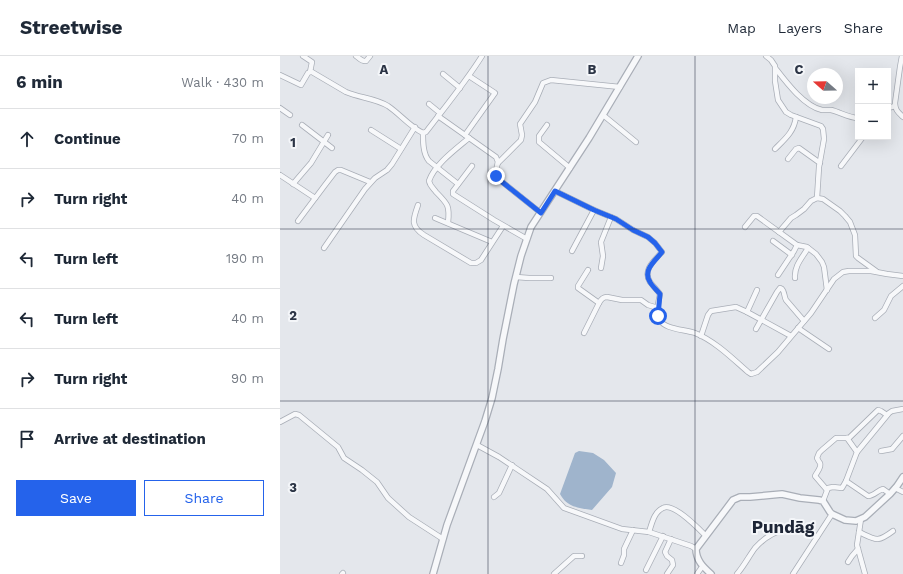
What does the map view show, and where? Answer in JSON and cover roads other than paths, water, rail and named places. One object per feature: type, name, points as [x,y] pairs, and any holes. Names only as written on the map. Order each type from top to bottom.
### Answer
[{"type":"street","points":[[280,75],[301,85],[310,72],[312,62],[303,56]]},
{"type":"street","points":[[356,56],[362,61],[366,61],[370,56]]},
{"type":"street","points":[[423,133],[426,132],[460,88],[482,56]]},
{"type":"street","points":[[433,574],[447,525],[477,445],[492,398],[516,277],[521,256],[531,228],[603,115],[638,56]]},
{"type":"street","points":[[766,56],[771,60],[785,82],[797,94],[813,106],[822,110],[831,110],[855,118]]},
{"type":"street","points":[[902,56],[895,106],[903,117]]},
{"type":"street","points":[[775,68],[775,81],[778,100],[786,112],[821,126],[824,129],[817,198]]},
{"type":"street","points":[[310,72],[315,73],[351,95],[376,100],[386,105],[423,133]]},
{"type":"street","points":[[443,74],[460,88]]},
{"type":"street","points":[[448,223],[449,213],[445,201],[429,183],[431,176],[437,167],[467,136],[495,93],[469,76]]},
{"type":"street","points":[[541,213],[501,181],[496,176],[496,170],[498,164],[521,140],[522,135],[520,126],[538,95],[543,83],[551,80],[620,87]]},
{"type":"street","points":[[429,104],[439,115],[496,157],[498,164]]},
{"type":"street","points":[[891,108],[895,106]]},
{"type":"street","points":[[280,108],[290,115]]},
{"type":"street","points":[[603,115],[636,142]]},
{"type":"street","points":[[775,150],[791,132],[795,124],[796,117]]},
{"type":"street","points":[[302,125],[325,141],[332,148]]},
{"type":"street","points":[[547,125],[539,136],[539,142],[570,168]]},
{"type":"street","points":[[324,248],[370,182],[387,170],[392,164],[415,127]]},
{"type":"street","points":[[371,130],[401,149]]},
{"type":"street","points":[[423,133],[426,157],[458,184]]},
{"type":"street","points":[[293,184],[312,163],[328,136]]},
{"type":"street","points":[[841,166],[861,140]]},
{"type":"street","points":[[788,159],[796,149],[799,148],[820,163]]},
{"type":"street","points":[[472,166],[453,192],[455,196],[527,239]]},
{"type":"street","points":[[298,221],[338,170],[370,182]]},
{"type":"street","points":[[280,175],[316,198]]},
{"type":"street","points":[[555,191],[611,217],[648,237],[655,243],[662,251],[650,267],[647,274],[650,282],[660,294],[658,316],[663,324],[701,336],[726,353],[751,374],[757,372],[775,355],[811,313],[834,280],[843,272],[871,271],[903,276]]},
{"type":"street","points":[[779,232],[791,218],[804,209],[811,201],[817,198],[823,199],[830,203],[850,222],[854,231],[856,257],[877,272]]},
{"type":"street","points":[[418,206],[414,226],[419,232],[471,263],[476,264],[479,262]]},
{"type":"street","points":[[572,251],[594,210]]},
{"type":"street","points":[[745,227],[754,216],[757,216],[797,245],[808,248],[816,254],[822,262],[827,290]]},
{"type":"street","points":[[601,268],[603,256],[602,242],[611,217]]},
{"type":"street","points":[[434,218],[492,242]]},
{"type":"street","points":[[475,267],[503,226]]},
{"type":"street","points":[[773,241],[792,255]]},
{"type":"street","points":[[778,275],[797,245]]},
{"type":"street","points":[[795,278],[797,265],[808,248]]},
{"type":"street","points":[[588,270],[578,288],[598,303]]},
{"type":"street","points":[[516,277],[551,278]]},
{"type":"street","points":[[875,318],[884,310],[891,296],[903,286]]},
{"type":"street","points":[[756,329],[780,288],[784,291],[786,300],[804,321]]},
{"type":"street","points":[[747,312],[758,290]]},
{"type":"street","points":[[584,333],[598,303],[607,297],[625,300],[643,300],[650,306],[658,308]]},
{"type":"street","points":[[701,336],[708,315],[711,311],[736,307],[762,319],[791,336]]},
{"type":"street","points":[[798,328],[829,349]]},
{"type":"street","points":[[822,501],[830,487],[842,488],[856,452],[887,415],[892,411],[903,409]]},
{"type":"street","points":[[827,490],[816,476],[821,465],[817,458],[822,450],[836,438],[847,438],[860,428],[878,410],[887,415]]},
{"type":"street","points":[[280,422],[296,414],[299,415],[338,447],[344,458],[377,482],[388,498],[409,517],[443,539]]},
{"type":"street","points":[[881,451],[892,449],[903,436]]},
{"type":"street","points":[[847,438],[856,452]]},
{"type":"street","points":[[477,445],[499,456],[547,489],[564,508],[622,529],[649,532],[696,549]]},
{"type":"street","points":[[494,497],[498,493],[512,465]]},
{"type":"street","points":[[711,574],[702,566],[698,559],[696,549],[730,504],[737,498],[782,494],[819,500],[822,501],[832,514],[846,520],[856,521],[861,519],[890,494],[903,477]]},
{"type":"street","points":[[846,481],[868,496],[883,489],[890,494]]},
{"type":"street","points":[[895,488],[903,492]]},
{"type":"street","points":[[649,532],[654,517],[663,508],[667,507],[682,514],[706,536]]},
{"type":"street","points":[[793,574],[832,514]]},
{"type":"street","points":[[861,519],[858,549],[865,574]]},
{"type":"street","points":[[737,574],[755,548],[782,530],[797,529],[817,537]]},
{"type":"street","points":[[621,563],[625,546],[633,530]]},
{"type":"street","points":[[859,532],[874,541],[884,538],[893,531]]},
{"type":"street","points":[[646,570],[663,536]]},
{"type":"street","points":[[667,574],[673,565],[672,560],[665,552],[671,539]]},
{"type":"street","points":[[848,562],[858,549]]},
{"type":"street","points":[[554,574],[574,556],[582,556]]},
{"type":"street","points":[[697,574],[702,566]]},
{"type":"water","points":[[579,451],[593,453],[604,460],[616,473],[612,487],[592,510],[573,506],[566,502],[560,494],[575,453]]},
{"type":"district","name":"Pundāg","points":[[783,527]]}]
